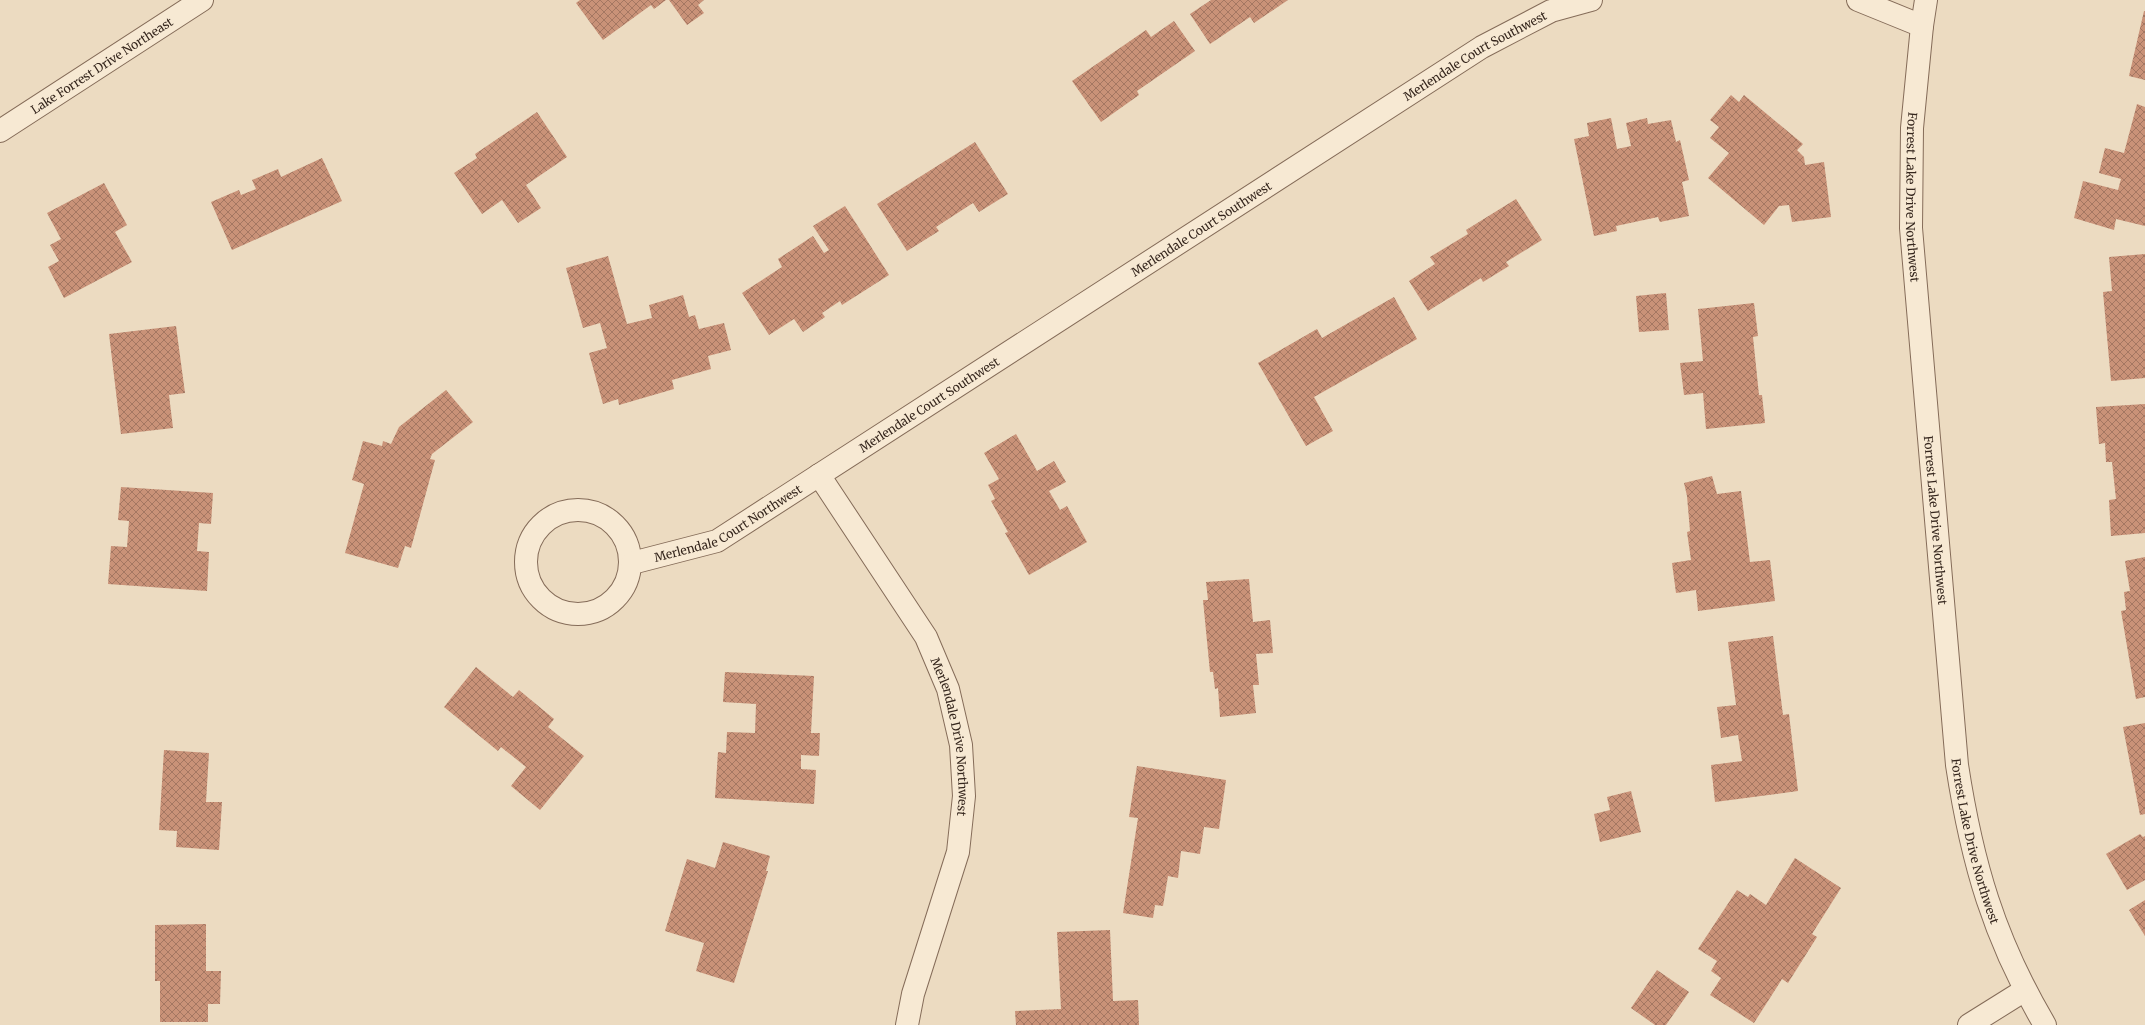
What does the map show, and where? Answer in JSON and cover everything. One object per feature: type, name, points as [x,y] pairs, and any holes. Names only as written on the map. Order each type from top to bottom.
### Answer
[{"type":"street","name":"Lake Forrest Drive Northeast","points":[[0,131],[202,0]]},
{"type":"street","name":"Merlendale Court Southwest","points":[[819,475],[1482,47],[1551,11],[1591,0]]},
{"type":"street","points":[[1858,0],[1922,26]]},
{"type":"street","name":"Forrest Lake Drive Northwest","points":[[1926,0],[1912,128],[1912,228],[1957,765],[1966,824],[1980,881],[2000,937],[2024,990],[2046,1025]]},
{"type":"street","name":"Merlendale Court Northwest","points":[[632,563],[718,541],[819,475]]},
{"type":"street","name":"Merlendale Drive Northwest","points":[[819,475],[926,637],[948,689],[961,745],[964,796],[958,852],[913,994],[907,1025]]},
{"type":"street","points":[[568,509],[596,511],[620,528],[632,563],[624,590],[604,609],[579,615],[556,610],[534,591],[526,572],[528,544],[543,521],[568,509]]},
{"type":"street","points":[[1969,1025],[2024,990]]},
{"type":"building","points":[[580,0],[666,0],[654,9],[651,5],[603,40],[576,3]]},
{"type":"building","points":[[669,0],[704,0],[698,5],[704,13],[687,25]]},
{"type":"building","points":[[1211,0],[1288,0],[1254,23],[1250,17],[1210,44],[1190,14]]},
{"type":"building","points":[[2145,11],[2145,80],[2129,76]]},
{"type":"building","points":[[1174,21],[1195,51],[1137,91],[1139,95],[1101,122],[1072,81],[1146,30],[1151,37]]},
{"type":"building","points":[[1731,95],[1739,102],[1744,95],[1803,144],[1797,150],[1804,157],[1805,165],[1824,162],[1831,217],[1792,222],[1789,205],[1779,206],[1764,225],[1708,178],[1729,153],[1710,138],[1719,127],[1710,120]]},
{"type":"building","points":[[2137,104],[2145,107],[2145,226],[2116,219],[2114,230],[2074,218],[2083,181],[2118,190],[2121,179],[2099,173],[2105,148],[2124,153]]},
{"type":"building","points":[[537,112],[567,157],[526,185],[541,208],[518,223],[502,200],[482,214],[454,173],[477,158],[475,154]]},
{"type":"building","points":[[1611,118],[1617,149],[1631,146],[1626,123],[1647,118],[1648,124],[1671,120],[1676,142],[1680,140],[1689,180],[1682,182],[1689,216],[1660,222],[1658,217],[1616,226],[1617,231],[1594,236],[1574,139],[1589,136],[1587,123]]},
{"type":"building","points":[[975,142],[1008,194],[979,212],[973,203],[936,227],[939,231],[907,251],[877,204]]},
{"type":"building","points":[[322,158],[342,201],[232,250],[211,202],[239,190],[241,195],[256,189],[252,180],[278,169],[281,177]]},
{"type":"building","points":[[104,183],[127,225],[115,232],[132,262],[64,298],[48,267],[59,261],[50,245],[61,239],[47,213]]},
{"type":"building","points":[[1516,199],[1542,240],[1506,262],[1509,266],[1483,282],[1481,278],[1428,311],[1409,281],[1435,264],[1430,257],[1468,234],[1466,230]]},
{"type":"building","points":[[845,206],[889,275],[842,305],[840,301],[822,313],[825,317],[803,332],[794,319],[769,335],[742,293],[782,267],[778,259],[813,236],[824,253],[829,250],[813,226]]},
{"type":"building","points":[[2145,254],[2145,378],[2111,381],[2103,292],[2112,291],[2109,257]]},
{"type":"building","points":[[608,256],[627,324],[652,318],[649,305],[683,295],[689,317],[695,315],[699,329],[724,323],[731,350],[708,356],[711,369],[672,380],[674,389],[619,405],[618,399],[603,404],[589,353],[607,348],[600,323],[583,328],[566,268]]},
{"type":"building","points":[[1666,293],[1669,330],[1639,332],[1636,296]]},
{"type":"building","points":[[1394,297],[1417,339],[1314,397],[1333,431],[1306,446],[1258,363],[1317,329],[1322,338]]},
{"type":"building","points":[[1754,303],[1758,336],[1753,337],[1759,395],[1762,395],[1765,423],[1706,429],[1703,393],[1684,395],[1680,363],[1703,361],[1698,309]]},
{"type":"building","points":[[176,326],[185,393],[169,395],[173,428],[121,434],[109,334]]},
{"type":"building","points":[[446,390],[473,422],[432,454],[430,459],[435,460],[411,548],[405,546],[398,568],[345,553],[364,484],[352,480],[363,441],[382,446],[383,441],[391,444],[399,427]]},
{"type":"building","points":[[2145,404],[2145,533],[2111,536],[2109,500],[2116,499],[2112,462],[2106,462],[2105,443],[2099,444],[2096,407]]},
{"type":"building","points":[[1016,434],[1037,471],[1054,461],[1066,482],[1049,491],[1060,510],[1067,506],[1087,542],[1029,575],[1005,533],[1008,532],[991,501],[995,499],[988,485],[999,479],[984,453]]},
{"type":"building","points":[[1712,476],[1717,494],[1741,491],[1750,562],[1770,560],[1775,601],[1698,611],[1696,590],[1676,593],[1672,563],[1691,560],[1687,532],[1690,531],[1687,496],[1684,483]]},
{"type":"building","points":[[121,487],[213,493],[211,524],[199,523],[197,551],[209,552],[207,591],[108,584],[111,546],[127,547],[129,521],[118,520]]},
{"type":"building","points":[[2145,557],[2145,697],[2136,699],[2121,611],[2126,610],[2124,592],[2130,591],[2125,561]]},
{"type":"building","points":[[1249,579],[1253,622],[1270,620],[1273,653],[1256,654],[1259,685],[1253,685],[1256,713],[1220,717],[1218,688],[1215,689],[1213,672],[1210,672],[1203,600],[1208,600],[1206,582]]},
{"type":"building","points":[[1773,636],[1783,715],[1789,714],[1798,791],[1715,802],[1711,765],[1742,761],[1738,735],[1721,738],[1717,707],[1736,705],[1728,642]]},
{"type":"building","points":[[476,667],[513,697],[519,690],[554,719],[548,727],[584,756],[540,810],[511,786],[526,767],[501,747],[498,751],[444,707]]},
{"type":"building","points":[[725,672],[814,676],[811,733],[820,733],[819,756],[801,755],[801,769],[816,770],[814,804],[715,798],[718,752],[726,753],[727,732],[755,733],[756,704],[723,702]]},
{"type":"building","points":[[2145,723],[2145,814],[2140,815],[2123,727]]},
{"type":"building","points":[[164,750],[209,753],[206,802],[222,802],[219,850],[176,847],[177,831],[159,830]]},
{"type":"building","points":[[1137,766],[1226,780],[1219,829],[1204,827],[1200,854],[1181,851],[1178,878],[1168,876],[1163,906],[1155,905],[1153,918],[1123,913],[1138,818],[1129,817]]},
{"type":"building","points":[[1631,791],[1641,832],[1600,842],[1594,814],[1610,810],[1607,797]]},
{"type":"building","points":[[2140,834],[2143,837],[2145,836],[2145,880],[2127,890],[2106,854]]},
{"type":"building","points":[[723,842],[770,856],[766,871],[768,871],[734,983],[696,971],[704,943],[665,931],[687,859],[715,868]]},
{"type":"building","points":[[1795,858],[1841,888],[1812,934],[1817,937],[1788,983],[1782,979],[1754,1023],[1710,995],[1721,978],[1711,971],[1717,961],[1698,949],[1737,890],[1748,897],[1750,894],[1766,905]]},
{"type":"building","points":[[2145,900],[2145,936],[2129,910]]},
{"type":"building","points":[[206,924],[206,971],[221,971],[220,1004],[208,1004],[208,1022],[160,1022],[160,981],[155,981],[155,925]]},
{"type":"building","points":[[1110,930],[1113,1001],[1138,1000],[1139,1025],[1016,1025],[1015,1011],[1061,1009],[1057,932]]},
{"type":"building","points":[[1657,970],[1689,992],[1666,1025],[1655,1025],[1631,1008]]}]
